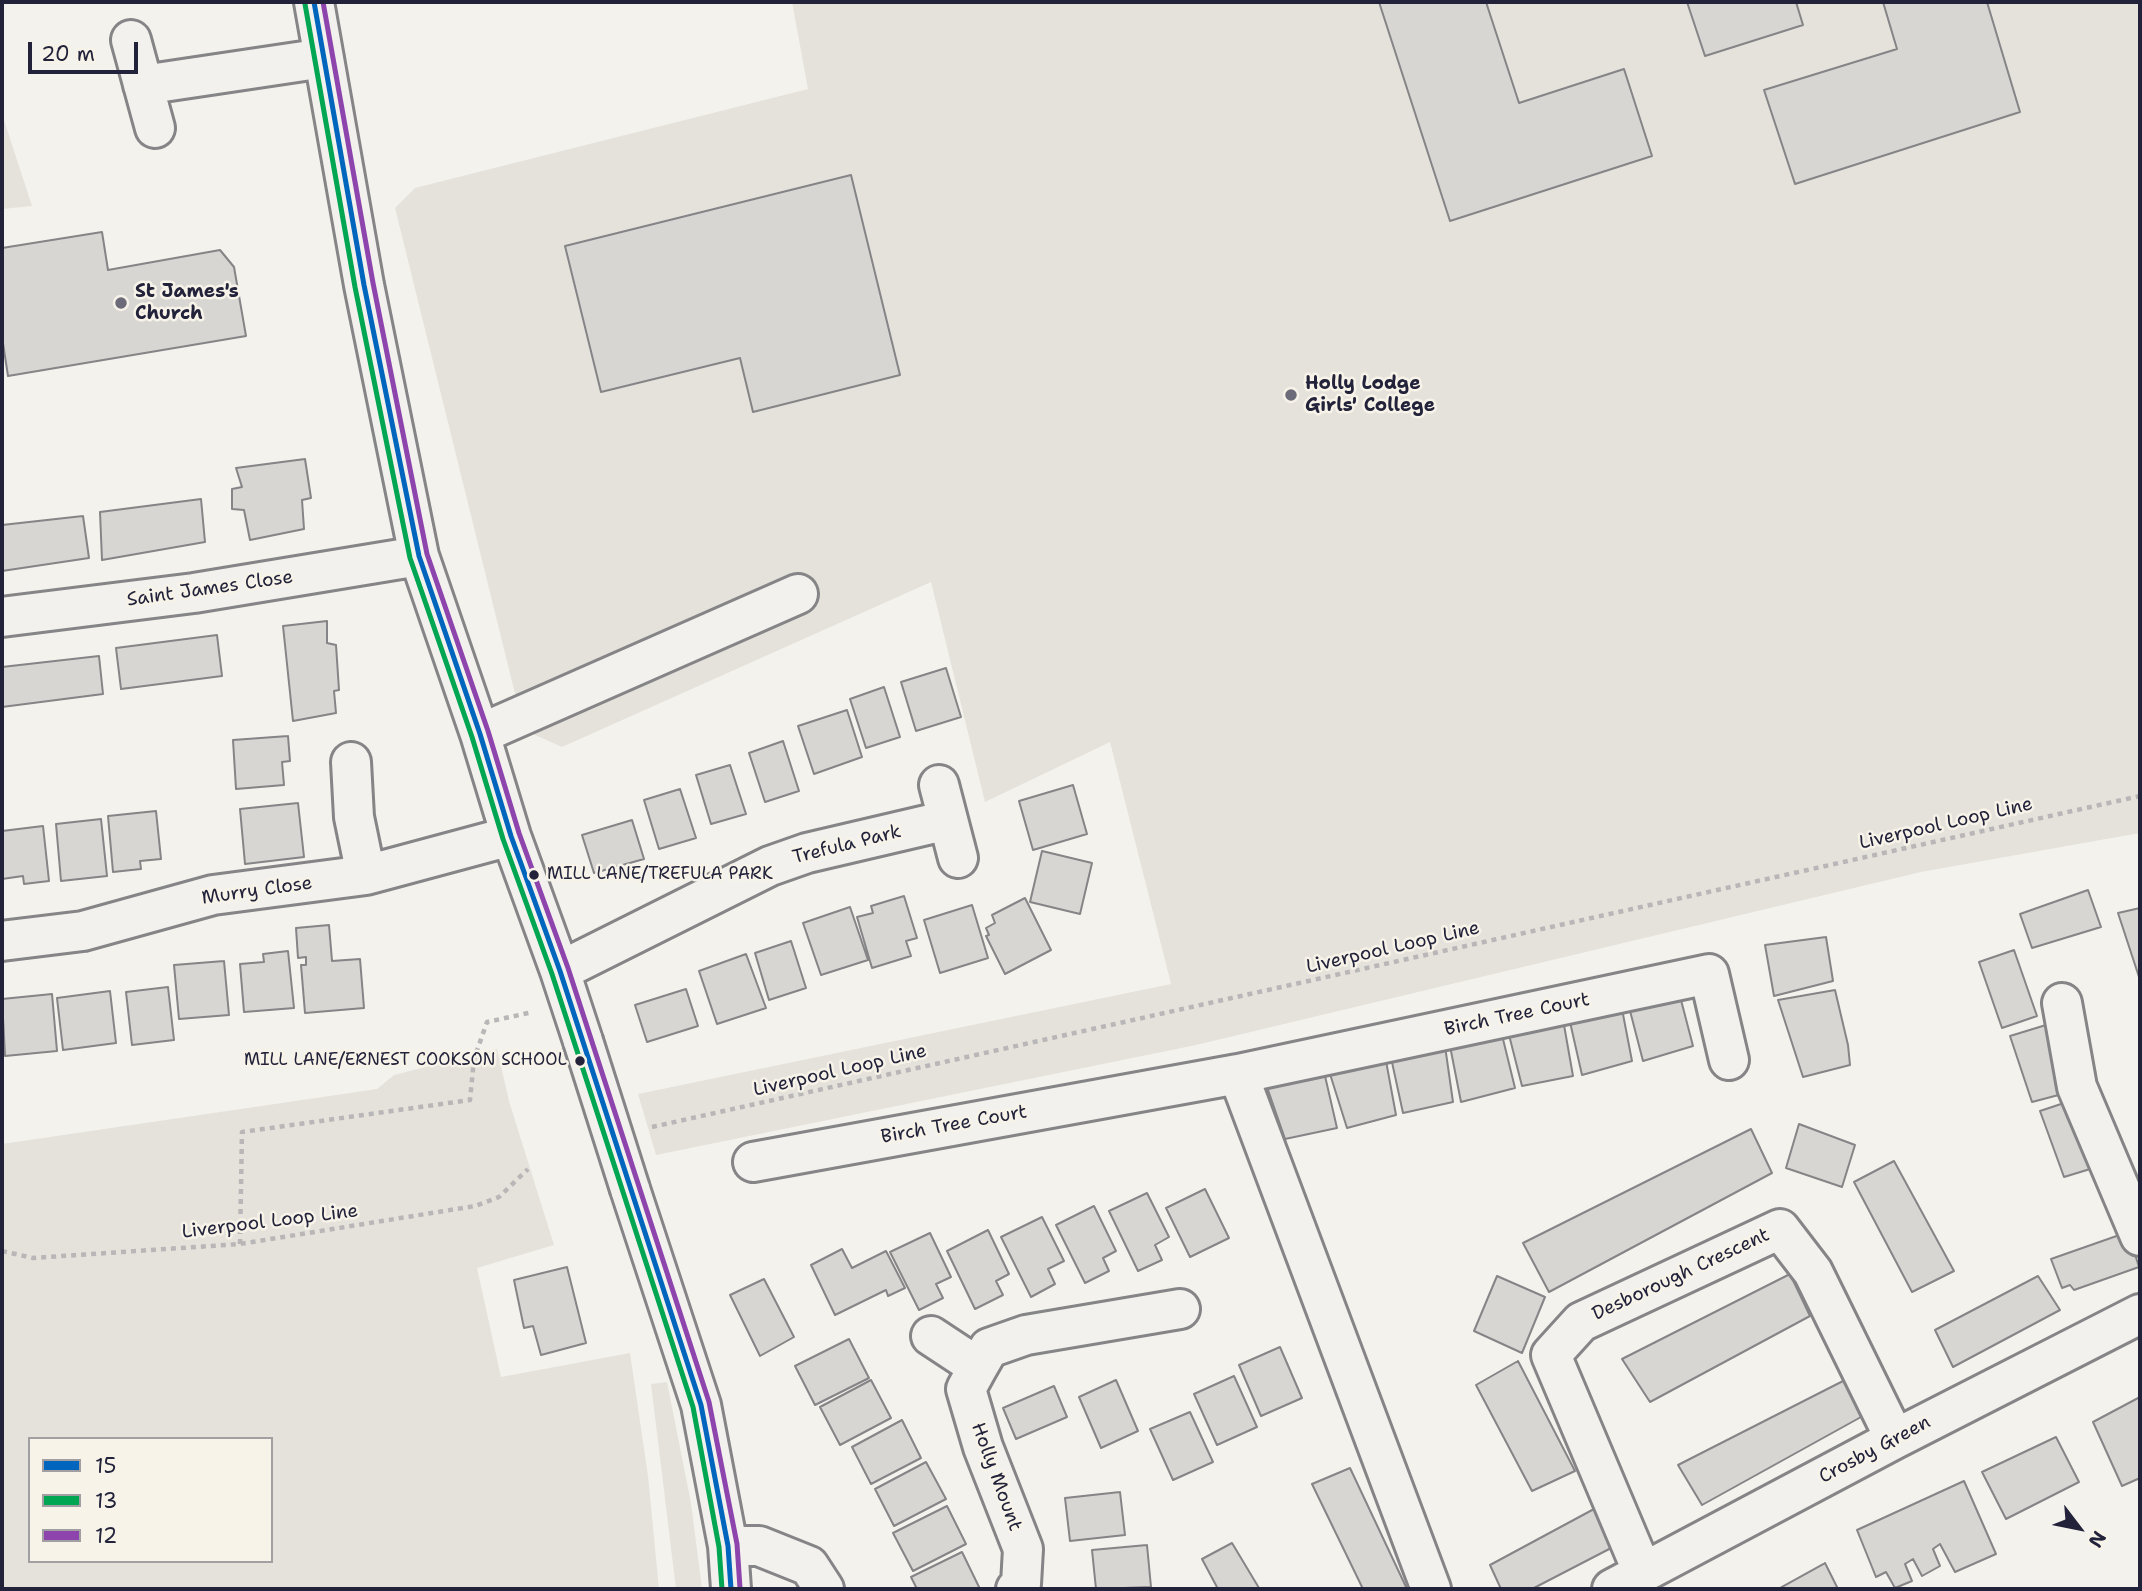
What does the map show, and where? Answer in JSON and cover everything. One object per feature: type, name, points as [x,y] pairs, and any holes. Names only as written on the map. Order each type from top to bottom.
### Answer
[{"type":"street","points":[[314,2],[364,285],[419,556],[480,734],[510,836],[583,1041],[701,1405],[728,1546],[731,1589]]},
{"type":"street","points":[[131,40],[155,128]]},
{"type":"street","points":[[143,85],[324,58]]},
{"type":"street","name":"Saint James Close","points":[[2,617],[194,593],[419,556]]},
{"type":"street","points":[[480,734],[798,594]]},
{"type":"street","points":[[351,762],[355,817],[366,876]]},
{"type":"street","name":"Trefula Park","points":[[565,987],[770,866],[943,802],[958,858]]},
{"type":"street","name":"Murry Close","points":[[2,941],[83,931],[213,895],[366,876],[510,836]]},
{"type":"street","name":"Birch Tree Court","points":[[753,1162],[1238,1074],[1709,974],[1729,1060]]},
{"type":"street","points":[[2062,1003],[2077,1087],[2140,1236]]},
{"type":"street","points":[[1238,1074],[1431,1589]]},
{"type":"street","name":"Desborough Crescent","points":[[1627,1581],[1551,1356],[1581,1322],[1780,1229],[1812,1272],[1895,1439]]},
{"type":"street","name":"Holly Mount","points":[[1016,1589],[1021,1584],[1023,1549],[983,1447],[966,1389],[989,1348],[1026,1335],[1180,1309]]},
{"type":"street","name":"Crosby Green","points":[[1627,1581],[1895,1439],[2140,1314]]},
{"type":"street","points":[[931,1336],[978,1367]]},
{"type":"street","points":[[728,1546],[758,1546],[809,1566],[824,1589]]},
{"type":"path","name":"Liverpool Loop Line","points":[[652,1127],[2140,796]]},
{"type":"path","points":[[240,1244],[242,1132],[470,1100],[474,1059],[488,1022],[565,987]]},
{"type":"path","name":"Liverpool Loop Line","points":[[2,1251],[33,1258],[240,1244],[475,1206],[499,1196],[528,1169]]},
{"type":"shaded area","name":"Holly Lodge Girls' College","points":[[792,2],[2140,2],[2140,833],[1921,872],[1196,1045],[656,1155],[638,1094],[1171,984],[1110,742],[985,802],[931,582],[562,747],[524,730],[395,208],[415,188],[808,89]]},
{"type":"shaded area","points":[[2,114],[32,206],[2,209]]},
{"type":"shaded area","points":[[497,1049],[509,1101],[554,1245],[477,1268],[501,1377],[630,1353],[648,1476],[659,1589],[2,1589],[2,1144],[377,1089],[394,1075]]},
{"type":"shaded area","points":[[667,1382],[691,1503],[702,1589],[676,1589],[651,1384]]},
{"type":"building","points":[[1379,2],[1486,2],[1519,103],[1624,69],[1652,156],[1450,221]]},
{"type":"building","points":[[1687,2],[1796,2],[1803,25],[1705,56]]},
{"type":"building","points":[[1883,2],[1987,2],[2020,112],[1795,184],[1764,90],[1897,49]]},
{"type":"building","points":[[851,175],[900,375],[753,412],[740,358],[601,392],[565,246]]},
{"type":"building","name":"St James's Church","points":[[102,232],[108,270],[220,250],[234,267],[246,336],[8,376],[2,337],[2,248]]},
{"type":"building","points":[[305,459],[311,498],[302,500],[304,529],[250,540],[244,510],[232,509],[232,489],[242,487],[236,468]]},
{"type":"building","points":[[201,499],[205,542],[102,560],[100,512]]},
{"type":"building","points":[[83,516],[89,558],[2,571],[2,525]]},
{"type":"building","points":[[327,621],[327,643],[336,645],[339,690],[334,691],[336,713],[293,721],[283,626]]},
{"type":"building","points":[[217,635],[222,676],[121,689],[116,648]]},
{"type":"building","points":[[99,656],[103,694],[2,707],[2,667]]},
{"type":"building","points":[[946,668],[961,717],[916,731],[901,682]]},
{"type":"building","points":[[884,687],[900,737],[866,748],[850,699]]},
{"type":"building","points":[[847,710],[862,757],[814,774],[798,726]]},
{"type":"building","points":[[288,736],[290,761],[282,762],[284,785],[236,789],[233,740]]},
{"type":"building","points":[[783,741],[799,791],[765,802],[749,753]]},
{"type":"building","points":[[730,765],[746,814],[711,824],[696,775]]},
{"type":"building","points":[[1073,785],[1087,834],[1033,850],[1019,801]]},
{"type":"building","points":[[680,789],[696,838],[659,849],[644,800]]},
{"type":"building","points":[[298,803],[304,857],[245,864],[240,809]]},
{"type":"building","points":[[156,811],[161,859],[140,861],[141,869],[113,872],[108,816]]},
{"type":"building","points":[[101,819],[107,876],[61,881],[56,824]]},
{"type":"building","points":[[632,820],[644,859],[594,873],[582,835]]},
{"type":"building","points":[[43,826],[49,881],[24,884],[23,876],[2,879],[2,831]]},
{"type":"building","points":[[1042,851],[1092,863],[1080,914],[1030,902]]},
{"type":"building","points":[[2088,890],[2101,927],[2032,948],[2020,914]]},
{"type":"building","points":[[904,896],[917,938],[906,941],[911,956],[872,968],[857,917],[873,913],[871,906]]},
{"type":"building","points":[[1025,898],[1051,950],[1005,974],[986,936],[989,935],[986,928],[995,923],[992,915]]},
{"type":"building","points":[[972,905],[988,958],[940,973],[924,920]]},
{"type":"building","points":[[850,907],[868,960],[821,975],[803,923]]},
{"type":"building","points":[[2140,908],[2140,980],[2118,913]]},
{"type":"building","points":[[329,925],[332,961],[360,959],[364,1008],[305,1013],[301,965],[306,965],[306,957],[298,958],[296,928]]},
{"type":"building","points":[[1826,937],[1833,981],[1774,996],[1765,945]]},
{"type":"building","points":[[791,941],[806,988],[769,1000],[755,953]]},
{"type":"building","points":[[2014,950],[2037,1016],[2002,1028],[1979,962]]},
{"type":"building","points":[[288,951],[294,1008],[244,1012],[240,964],[264,962],[263,954]]},
{"type":"building","points":[[746,954],[766,1008],[717,1024],[699,971]]},
{"type":"building","points":[[224,961],[229,1015],[179,1019],[174,965]]},
{"type":"building","points":[[168,987],[174,1040],[132,1045],[126,992]]},
{"type":"building","points":[[686,989],[698,1026],[647,1042],[635,1005]]},
{"type":"building","points":[[1835,990],[1850,1065],[1803,1077],[1778,1000]]},
{"type":"building","points":[[110,991],[116,1043],[63,1050],[57,998]]},
{"type":"building","points":[[52,994],[57,1051],[5,1056],[2,999]]},
{"type":"building","points":[[1681,1000],[1693,1046],[1643,1061],[1628,1003]]},
{"type":"building","points":[[1622,1009],[1632,1061],[1582,1075],[1570,1022]]},
{"type":"building","points":[[1564,1025],[1573,1076],[1522,1086],[1508,1031]]},
{"type":"building","points":[[2046,1025],[2070,1092],[2032,1102],[2010,1036]]},
{"type":"building","points":[[1502,1035],[1515,1088],[1461,1102],[1450,1046]]},
{"type":"building","points":[[1445,1046],[1453,1102],[1403,1113],[1390,1053]]},
{"type":"building","points":[[1386,1061],[1396,1115],[1347,1128],[1330,1074]]},
{"type":"building","points":[[1325,1076],[1337,1128],[1285,1139],[1267,1087]]},
{"type":"building","points":[[2076,1099],[2100,1166],[2064,1177],[2040,1111]]},
{"type":"building","points":[[1799,1124],[1855,1145],[1842,1187],[1786,1168]]},
{"type":"building","points":[[1751,1129],[1772,1173],[1549,1292],[1523,1243]]},
{"type":"building","points":[[1894,1161],[1954,1271],[1912,1292],[1854,1182]]},
{"type":"building","points":[[1205,1189],[1229,1238],[1190,1257],[1166,1208]]},
{"type":"building","points":[[1147,1193],[1169,1237],[1155,1245],[1162,1260],[1138,1271],[1109,1211]]},
{"type":"building","points":[[1094,1206],[1116,1251],[1103,1258],[1109,1271],[1085,1283],[1056,1225]]},
{"type":"building","points":[[1042,1217],[1064,1261],[1048,1269],[1055,1284],[1031,1297],[1001,1237]]},
{"type":"building","points":[[988,1230],[1009,1274],[996,1281],[1003,1295],[975,1309],[947,1251]]},
{"type":"building","points":[[2128,1232],[2139,1267],[2074,1290],[2070,1285],[2062,1288],[2051,1259]]},
{"type":"building","points":[[930,1233],[951,1277],[936,1284],[943,1298],[919,1310],[890,1252]]},
{"type":"building","points":[[842,1249],[852,1268],[886,1251],[905,1288],[888,1296],[886,1290],[835,1315],[811,1265]]},
{"type":"building","points":[[567,1267],[586,1343],[541,1355],[533,1326],[524,1328],[514,1280]]},
{"type":"building","points":[[1790,1274],[1810,1316],[1650,1402],[1622,1359]]},
{"type":"building","points":[[1497,1276],[1545,1297],[1522,1353],[1474,1331]]},
{"type":"building","points":[[2038,1276],[2060,1310],[1953,1367],[1935,1330]]},
{"type":"building","points":[[764,1279],[794,1337],[760,1356],[730,1295]]},
{"type":"building","points":[[849,1339],[869,1378],[815,1405],[795,1366]]},
{"type":"building","points":[[1280,1347],[1302,1398],[1261,1416],[1239,1365]]},
{"type":"building","points":[[1518,1361],[1575,1471],[1532,1491],[1476,1385]]},
{"type":"building","points":[[1234,1376],[1257,1427],[1217,1445],[1194,1394]]},
{"type":"building","points":[[871,1380],[891,1418],[840,1445],[820,1407]]},
{"type":"building","points":[[1116,1380],[1138,1431],[1101,1448],[1079,1397]]},
{"type":"building","points":[[1845,1380],[1861,1417],[1702,1505],[1678,1465]]},
{"type":"building","points":[[1054,1386],[1067,1417],[1016,1439],[1003,1408]]},
{"type":"building","points":[[2140,1397],[2140,1478],[2122,1486],[2093,1422]]},
{"type":"building","points":[[1190,1412],[1213,1462],[1173,1480],[1150,1429]]},
{"type":"building","points":[[902,1420],[921,1458],[871,1484],[852,1447]]},
{"type":"building","points":[[2056,1437],[2079,1482],[2006,1519],[1982,1472]]},
{"type":"building","points":[[926,1462],[946,1499],[894,1526],[875,1489]]},
{"type":"building","points":[[1350,1468],[1407,1589],[1363,1589],[1312,1484]]},
{"type":"building","points":[[1964,1481],[1996,1554],[1955,1572],[1940,1544],[1933,1549],[1940,1566],[1922,1576],[1913,1559],[1905,1564],[1912,1581],[1895,1588],[1886,1572],[1876,1577],[1857,1530]]},
{"type":"building","points":[[1120,1492],[1125,1535],[1070,1541],[1065,1498]]},
{"type":"building","points":[[947,1506],[966,1544],[913,1571],[893,1533]]},
{"type":"building","points":[[1594,1509],[1615,1546],[1532,1589],[1501,1589],[1490,1565]]},
{"type":"building","points":[[1232,1543],[1259,1588],[1218,1589],[1202,1559]]},
{"type":"building","points":[[1147,1545],[1151,1587],[1096,1589],[1092,1550]]},
{"type":"building","points":[[962,1552],[980,1589],[917,1589],[911,1577]]},
{"type":"building","points":[[1825,1563],[1838,1589],[1778,1589]]},
{"type":"transit line","name":"15","points":[[314,2],[364,285],[419,556],[480,734],[511,836],[560,971],[701,1405],[728,1546],[731,1589]]},
{"type":"transit line","name":"12","points":[[323,2],[373,283],[427,554],[488,731],[519,833],[568,968],[709,1402],[737,1544],[740,1588]]},
{"type":"transit line","name":"13","points":[[305,4],[355,287],[410,558],[472,737],[503,839],[552,974],[693,1407],[719,1547],[722,1589]]},
{"type":"place","name":"St James's Church","points":[[121,303]]},
{"type":"place","name":"Holly Lodge Girls' College","points":[[1291,395]]},
{"type":"place","name":"MILL LANE/TREFULA PARK","points":[[534,875]]},
{"type":"place","name":"MILL LANE/ERNEST COOKSON SCHOOL","points":[[580,1061]]}]
